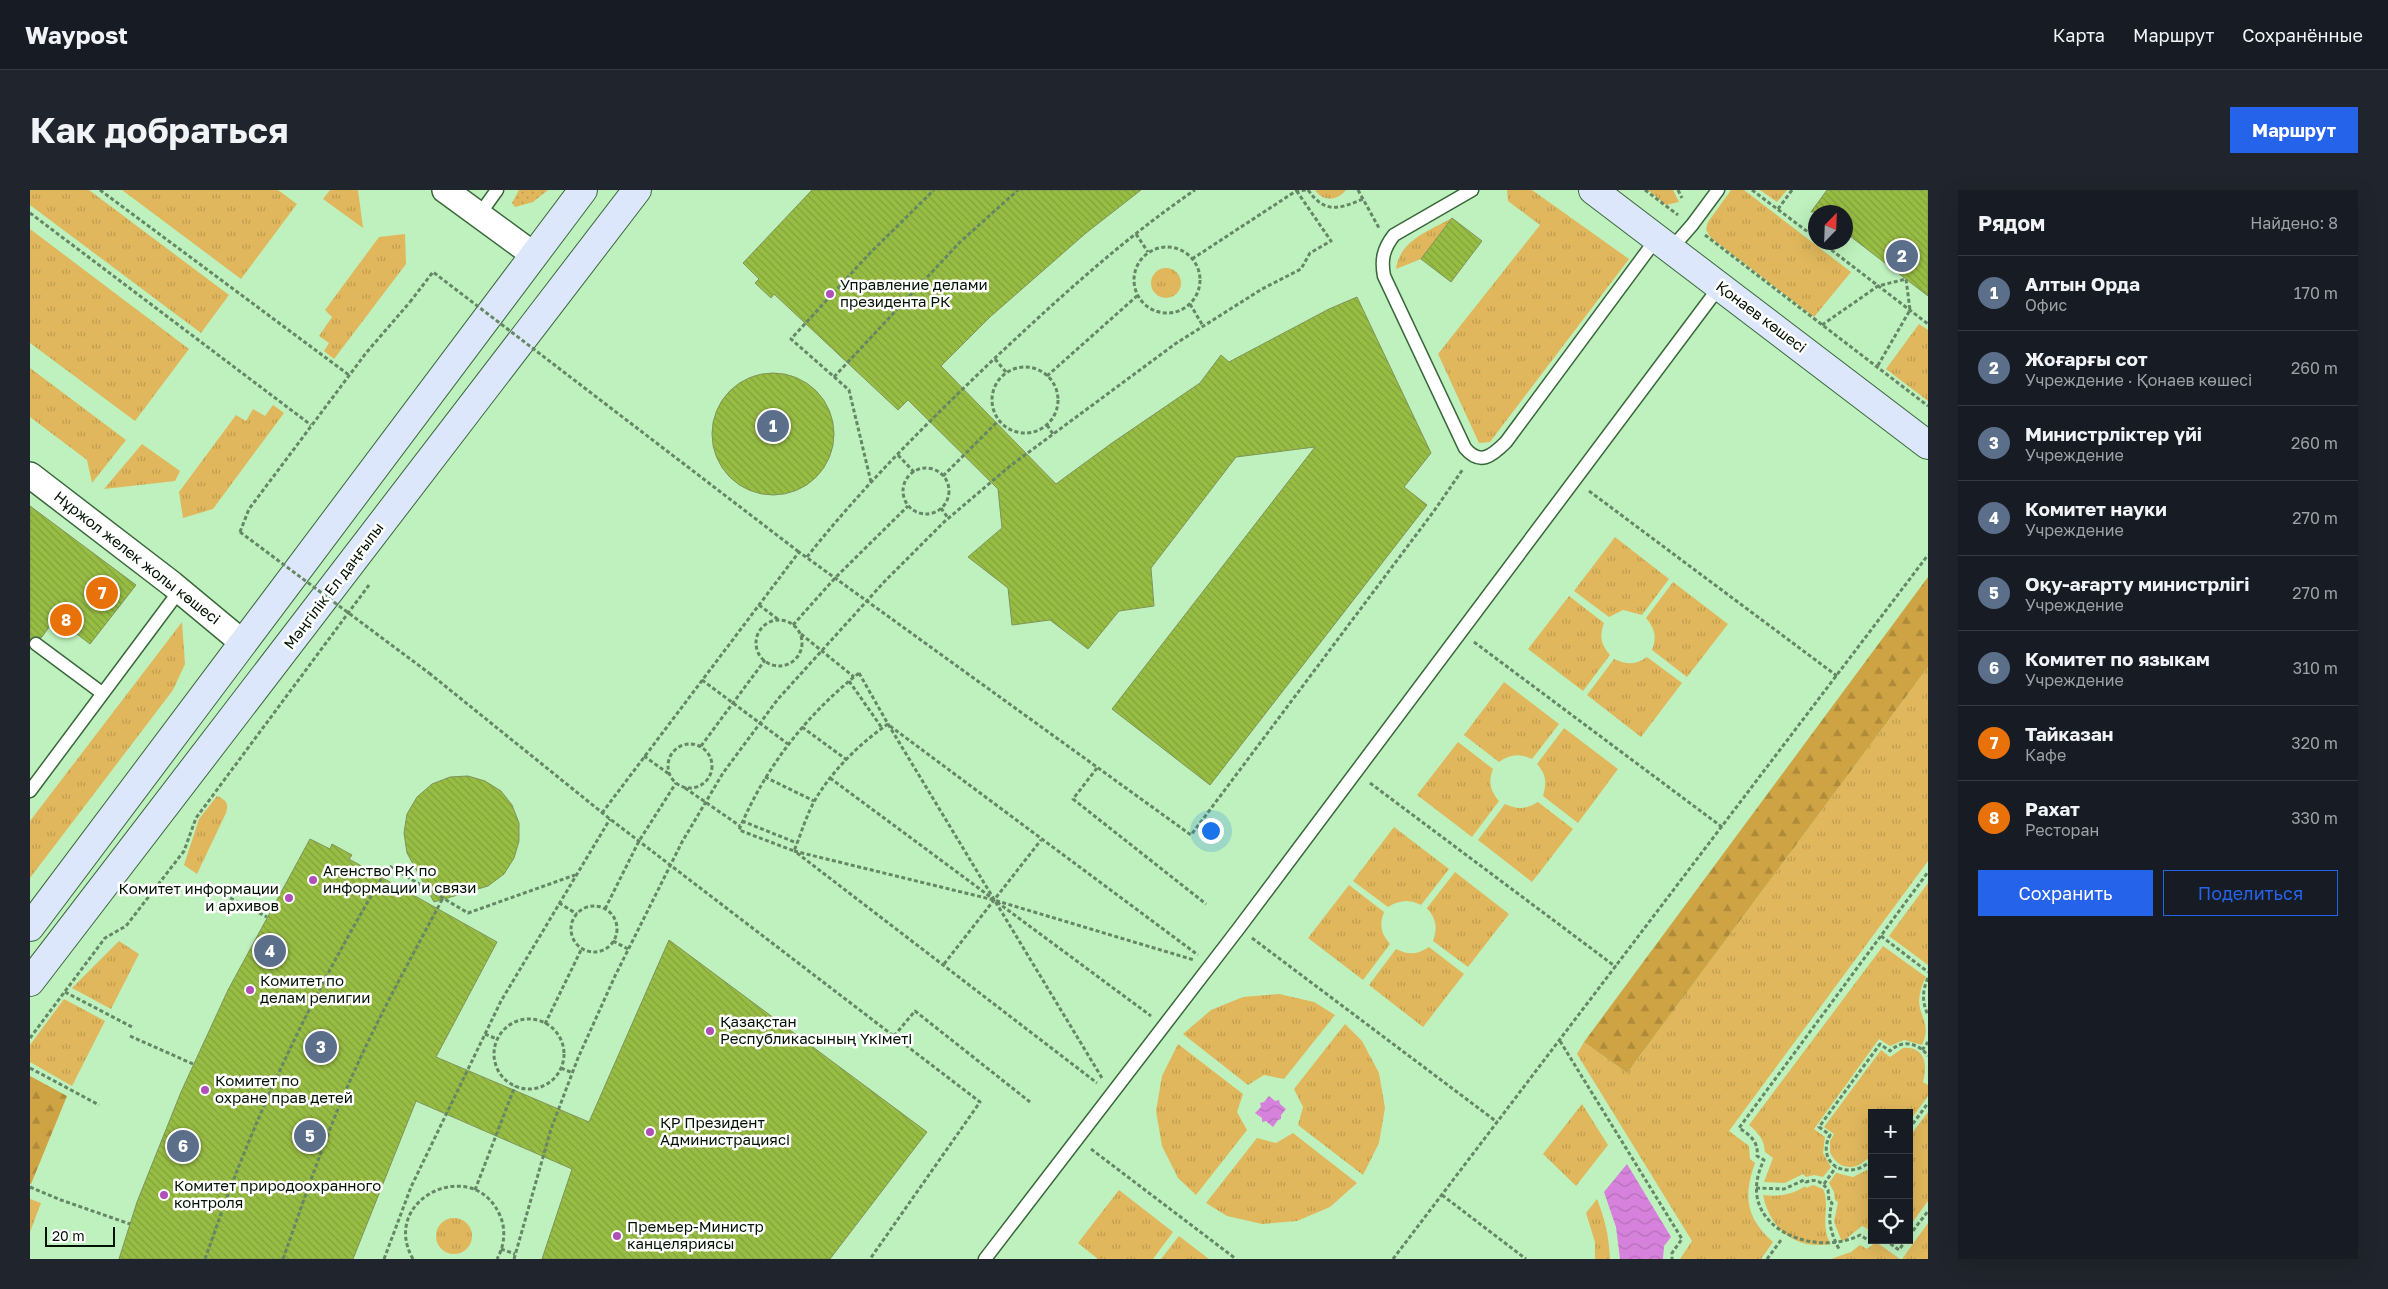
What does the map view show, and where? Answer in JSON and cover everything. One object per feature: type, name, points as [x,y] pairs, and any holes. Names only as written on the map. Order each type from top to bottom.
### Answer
[{"type":"main road","points":[[30,926],[583,190]]},
{"type":"main road","name":"Мәңгілік Ел даңғылы","points":[[30,982],[637,190]]},
{"type":"main road","name":"Қонаев көшесі","points":[[1593,190],[1928,445]]},
{"type":"street","points":[[446,190],[534,255]]},
{"type":"street","name":"Нұржол желек жолы көшесі","points":[[30,475],[180,590],[243,643]]},
{"type":"lane","points":[[479,215],[497,190]]},
{"type":"lane","points":[[1472,190],[1394,235],[1387,244],[1382,264],[1384,276],[1464,448],[1472,456],[1480,458],[1495,453],[1506,442],[1664,244],[1692,225],[1718,190]]},
{"type":"lane","points":[[985,1259],[1239,928],[1354,771],[1720,286]]},
{"type":"lane","points":[[30,791],[180,590]]},
{"type":"lane","points":[[36,644],[102,693]]},
{"type":"path","points":[[100,190],[349,375]]},
{"type":"path","points":[[871,482],[848,390],[791,339],[870,253],[934,190]]},
{"type":"path","points":[[834,377],[960,242],[1018,190]]},
{"type":"path","points":[[807,557],[871,482],[995,359],[1107,257],[1195,190]]},
{"type":"path","points":[[514,1259],[551,1129],[573,1073],[628,949],[682,842],[723,773],[778,699],[884,582],[948,518],[1010,466],[1175,344],[1262,289],[1301,269],[1310,253],[1331,241],[1296,190]]},
{"type":"path","points":[[1192,259],[1296,190],[1307,190],[1316,201],[1328,208],[1341,208],[1363,200]]},
{"type":"path","points":[[1358,190],[1387,244]]},
{"type":"path","points":[[1645,190],[1928,406]]},
{"type":"path","points":[[1678,190],[1682,198]]},
{"type":"path","points":[[1752,190],[1808,232]]},
{"type":"path","points":[[1778,209],[1792,190]]},
{"type":"path","points":[[30,213],[311,425]]},
{"type":"path","points":[[1136,234],[1148,252]]},
{"type":"path","points":[[1169,246],[1180,249],[1192,259],[1200,274],[1200,285],[1190,304],[1170,313],[1158,312],[1148,308],[1138,295],[1133,279],[1140,259],[1148,252],[1159,247],[1169,246]]},
{"type":"path","points":[[1831,250],[1928,324]]},
{"type":"path","points":[[870,1259],[980,1102],[602,813],[429,673],[240,532],[249,509],[311,425],[433,272],[799,552],[1191,835],[1434,511],[1472,456]]},
{"type":"path","points":[[1822,325],[1878,286],[1906,279],[1910,310],[1877,368]]},
{"type":"path","points":[[1047,376],[1138,295]]},
{"type":"path","points":[[1190,304],[1203,326]]},
{"type":"path","points":[[539,357],[545,349]]},
{"type":"path","points":[[995,359],[1006,372]]},
{"type":"path","points":[[1028,367],[1038,370],[1047,376],[1058,395],[1058,406],[1054,416],[1047,425],[1027,434],[1016,433],[998,421],[993,411],[991,400],[993,389],[1006,372],[1016,368],[1028,367]]},
{"type":"path","points":[[943,476],[998,421]]},
{"type":"path","points":[[1047,425],[1053,434]]},
{"type":"path","points":[[898,455],[914,472]]},
{"type":"path","points":[[930,469],[943,476],[949,489],[945,503],[941,508],[928,514],[921,514],[908,506],[903,491],[904,483],[914,472],[930,469]]},
{"type":"path","points":[[1574,480],[1837,676]]},
{"type":"path","points":[[793,626],[835,578],[908,506]]},
{"type":"path","points":[[941,508],[948,518]]},
{"type":"path","points":[[602,813],[799,552]]},
{"type":"path","points":[[1394,1259],[1928,555]]},
{"type":"path","points":[[30,1038],[105,938],[126,926],[184,851],[196,818],[373,580]]},
{"type":"path","points":[[759,605],[780,621],[793,626],[800,634],[854,677]]},
{"type":"path","points":[[780,621],[768,623],[758,635],[758,651],[765,660],[774,665],[781,666],[794,660],[802,648],[800,634]]},
{"type":"path","points":[[1460,632],[1722,827]]},
{"type":"path","points":[[701,746],[765,660]]},
{"type":"path","points":[[1111,1094],[994,900],[888,724],[859,673],[802,727],[788,744],[755,792],[739,830],[794,851],[994,900],[1210,965]]},
{"type":"path","points":[[702,680],[788,744]]},
{"type":"path","points":[[849,681],[882,728]]},
{"type":"path","points":[[794,851],[814,801],[830,778],[847,760],[888,724]]},
{"type":"path","points":[[888,724],[1210,965]]},
{"type":"path","points":[[802,727],[847,760]]},
{"type":"path","points":[[670,774],[667,765],[672,751],[686,743],[701,746],[707,750],[713,763],[710,777],[699,786],[685,788]]},
{"type":"path","points":[[644,756],[670,774],[676,782],[740,826]]},
{"type":"path","points":[[1097,768],[1072,799],[1206,904]]},
{"type":"path","points":[[1354,771],[1616,967]]},
{"type":"path","points":[[765,776],[814,801]]},
{"type":"path","points":[[830,778],[1164,1025]]},
{"type":"path","points":[[606,909],[639,841],[676,782]]},
{"type":"path","points":[[384,1259],[416,1178],[501,1001],[610,819]]},
{"type":"path","points":[[742,821],[797,843]]},
{"type":"path","points":[[944,964],[1041,840]]},
{"type":"path","points":[[794,851],[944,964],[1111,1094]]},
{"type":"path","points":[[206,1259],[244,1152],[293,1042],[344,940],[389,866],[468,913],[575,875]]},
{"type":"path","points":[[1765,1224],[1757,1206],[1756,1188],[1758,1175],[1764,1160],[1757,1156],[1758,1148],[1754,1141],[1739,1128],[1928,872]]},
{"type":"path","points":[[207,886],[267,917]]},
{"type":"path","points":[[284,1259],[317,1164],[353,1074],[398,981],[443,898]]},
{"type":"path","points":[[558,903],[577,914]]},
{"type":"path","points":[[590,907],[606,909],[615,920],[617,927],[614,941],[609,946],[596,952],[582,948],[572,936],[571,929],[577,914],[590,907]]},
{"type":"path","points":[[1239,928],[1497,1122]]},
{"type":"path","points":[[1881,936],[1928,972]]},
{"type":"path","points":[[614,941],[628,949]]},
{"type":"path","points":[[545,1024],[582,948]]},
{"type":"path","points":[[1928,978],[1923,992],[1924,1005],[1928,1015]]},
{"type":"path","points":[[64,992],[134,1028]]},
{"type":"path","points":[[894,1036],[915,1011],[1030,1102]]},
{"type":"path","points":[[528,1019],[545,1024],[558,1034],[563,1045],[564,1057],[561,1068],[554,1078],[545,1085],[534,1089],[515,1086],[502,1077],[496,1068],[493,1057],[497,1039],[506,1027],[516,1021],[528,1019]]},
{"type":"path","points":[[485,1034],[497,1039]]},
{"type":"path","points":[[130,1036],[193,1064]]},
{"type":"path","points":[[1560,1041],[1682,1239],[1672,1252],[1672,1259]]},
{"type":"path","points":[[1922,1050],[1928,1042]]},
{"type":"path","points":[[1868,1165],[1848,1172],[1836,1167],[1826,1152],[1827,1140],[1830,1135],[1819,1127],[1880,1044],[1890,1051],[1905,1044],[1922,1050],[1928,1056]]},
{"type":"path","points":[[30,1068],[99,1105]]},
{"type":"path","points":[[561,1068],[573,1073]]},
{"type":"path","points":[[475,1190],[515,1086]]},
{"type":"path","points":[[1913,1124],[1928,1103]]},
{"type":"path","points":[[1077,1138],[1236,1259]]},
{"type":"path","points":[[1824,1184],[1836,1167]]},
{"type":"path","points":[[1756,1188],[1784,1190],[1804,1180],[1806,1182],[1815,1180],[1824,1184],[1828,1190],[1829,1201],[1832,1203],[1829,1215],[1831,1232],[1837,1250],[1854,1241],[1860,1235],[1868,1240]]},
{"type":"path","points":[[413,1259],[406,1236],[408,1220],[415,1205],[426,1194],[441,1187],[457,1186],[475,1190],[487,1197],[497,1209],[503,1225],[504,1241],[497,1259]]},
{"type":"path","points":[[30,1187],[130,1224]]},
{"type":"path","points":[[1442,1195],[1526,1259]]},
{"type":"path","points":[[1913,1231],[1928,1211]]},
{"type":"path","points":[[400,1216],[408,1220]]},
{"type":"path","points":[[1767,1259],[1780,1239],[1786,1244]]},
{"type":"path","points":[[1891,1244],[1899,1250],[1903,1244]]},
{"type":"path","points":[[501,1249],[515,1254]]},
{"type":"green space","points":[[30,190],[89,190],[229,295],[201,333],[30,205]]},
{"type":"green space","points":[[122,190],[278,190],[297,204],[241,279]]},
{"type":"green space","points":[[330,190],[358,190],[363,228],[323,199]]},
{"type":"green space","points":[[519,190],[548,190],[533,202],[515,207],[512,203]]},
{"type":"green space","points":[[1315,190],[1346,190],[1342,194],[1330,199],[1322,197]]},
{"type":"green space","points":[[1507,190],[1532,190],[1629,259],[1490,442],[1479,443],[1438,354],[1540,225],[1508,201]]},
{"type":"green space","points":[[1648,190],[1673,190],[1679,202],[1666,205]]},
{"type":"green space","points":[[1731,190],[1744,190],[1808,239],[1808,250],[1822,250],[1851,272],[1814,317],[1710,237],[1706,229],[1708,222]]},
{"type":"green space","points":[[1760,190],[1787,190],[1777,202]]},
{"type":"green space","points":[[1452,218],[1421,259],[1396,269],[1403,251],[1409,244],[1425,232]]},
{"type":"green space","points":[[30,229],[189,349],[135,421],[30,343]]},
{"type":"green space","points":[[405,234],[406,264],[334,359],[324,351],[329,343],[319,336],[332,317],[325,310],[379,237]]},
{"type":"green space","points":[[1166,268],[1172,269],[1180,277],[1180,289],[1172,297],[1166,298],[1160,297],[1152,289],[1151,283],[1152,277],[1160,269]]},
{"type":"green space","points":[[1919,324],[1928,330],[1928,401],[1886,369]]},
{"type":"green space","points":[[30,368],[126,440],[92,483],[87,460],[30,417]]},
{"type":"green space","points":[[273,405],[284,413],[213,509],[183,518],[179,492],[236,415],[246,421],[253,409],[265,416]]},
{"type":"green space","points":[[142,444],[180,471],[175,481],[104,489]]},
{"type":"green space","points":[[1615,537],[1669,579],[1642,615],[1623,610],[1609,617],[1574,591]]},
{"type":"green space","points":[[1928,577],[1928,667],[1627,1073],[1584,1042]]},
{"type":"green space","points":[[1673,582],[1728,624],[1687,677],[1652,650],[1654,633],[1646,618]]},
{"type":"green space","points":[[1569,596],[1604,623],[1602,640],[1610,655],[1583,691],[1528,649]]},
{"type":"green space","points":[[182,622],[185,664],[173,690],[30,878],[30,821]]},
{"type":"green space","points":[[1647,657],[1682,683],[1641,737],[1587,695],[1614,659],[1631,663],[1639,662]]},
{"type":"green space","points":[[1928,667],[1928,861],[1729,1131],[1749,1146],[1750,1159],[1755,1163],[1749,1186],[1749,1206],[1757,1224],[1773,1242],[1761,1259],[1680,1259],[1692,1241],[1577,1054],[1584,1042],[1627,1073]]},
{"type":"green space","points":[[1504,682],[1559,724],[1532,759],[1515,755],[1499,762],[1464,735]]},
{"type":"green space","points":[[1564,728],[1618,769],[1578,823],[1543,796],[1545,778],[1537,764]]},
{"type":"green space","points":[[1458,742],[1493,769],[1491,786],[1499,801],[1472,837],[1417,795]]},
{"type":"green space","points":[[217,796],[226,802],[226,813],[197,874],[184,865],[199,819]]},
{"type":"green space","points":[[1538,802],[1573,829],[1532,882],[1478,840],[1505,804],[1522,808]]},
{"type":"green space","points":[[1394,827],[1449,869],[1421,905],[1405,901],[1388,907],[1353,881]]},
{"type":"green space","points":[[1455,872],[1509,914],[1468,967],[1433,941],[1435,923],[1427,908]]},
{"type":"green space","points":[[1928,883],[1928,965],[1889,936]]},
{"type":"green space","points":[[1349,885],[1384,912],[1382,929],[1390,944],[1363,980],[1308,938]]},
{"type":"green space","points":[[119,941],[139,954],[111,1009],[72,988]]},
{"type":"green space","points":[[1883,946],[1926,977],[1919,999],[1926,1028],[1922,1045],[1904,1040],[1890,1046],[1879,1039],[1814,1129],[1825,1137],[1823,1153],[1831,1167],[1823,1177],[1814,1175],[1806,1177],[1803,1174],[1785,1183],[1764,1182],[1773,1158],[1765,1152],[1760,1137],[1749,1125]]},
{"type":"green space","points":[[1429,947],[1464,974],[1423,1027],[1369,985],[1396,949],[1412,953],[1420,952]]},
{"type":"green space","points":[[1279,994],[1314,1002],[1335,1015],[1284,1079],[1264,1075],[1248,1085],[1183,1034],[1211,1010],[1243,997]]},
{"type":"green space","points":[[64,999],[105,1021],[72,1086],[30,1062],[30,1045]]},
{"type":"green space","points":[[1345,1024],[1362,1041],[1379,1073],[1385,1108],[1379,1143],[1363,1175],[1298,1125],[1303,1107],[1294,1089]]},
{"type":"green space","points":[[1178,1044],[1243,1094],[1237,1112],[1247,1130],[1196,1195],[1178,1178],[1162,1146],[1156,1111],[1162,1076]]},
{"type":"green space","points":[[1903,1048],[1910,1048],[1920,1053],[1925,1063],[1923,1082],[1928,1085],[1928,1096],[1913,1117],[1913,1109],[1868,1109],[1868,1160],[1857,1166],[1846,1167],[1841,1165],[1833,1158],[1830,1152],[1830,1141],[1834,1134],[1824,1127],[1881,1050],[1890,1057]]},
{"type":"green space","points":[[30,1076],[67,1096],[31,1184],[30,1184]]},
{"type":"green space","points":[[1582,1104],[1608,1145],[1576,1186],[1543,1154]]},
{"type":"green space","points":[[1928,1112],[1928,1201],[1913,1222],[1913,1154],[1913,1132]]},
{"type":"green space","points":[[1293,1133],[1357,1183],[1330,1207],[1297,1221],[1262,1224],[1227,1216],[1206,1203],[1257,1138],[1276,1143]]},
{"type":"green space","points":[[1868,1171],[1868,1229],[1862,1226],[1842,1242],[1834,1222],[1838,1202],[1835,1200],[1834,1192],[1829,1183],[1836,1173],[1853,1177]]},
{"type":"green space","points":[[1813,1185],[1823,1189],[1825,1195],[1825,1223],[1831,1244],[1806,1244],[1796,1240],[1778,1227],[1766,1207],[1763,1195],[1785,1195],[1805,1186],[1806,1188]]},
{"type":"green space","points":[[1119,1190],[1173,1232],[1153,1259],[1098,1259],[1078,1243]]},
{"type":"green space","points":[[30,1199],[41,1203],[30,1232]]},
{"type":"green space","points":[[1597,1199],[1606,1228],[1610,1259],[1595,1259],[1595,1242],[1586,1213]]},
{"type":"green space","points":[[454,1218],[466,1224],[472,1236],[466,1248],[454,1254],[442,1248],[436,1236],[442,1224]]},
{"type":"green space","points":[[1928,1223],[1928,1259],[1902,1259]]},
{"type":"green space","points":[[1179,1236],[1209,1259],[1161,1259]]},
{"type":"green space","points":[[1873,1244],[1879,1244],[1900,1259],[1831,1259],[1851,1252],[1860,1245],[1867,1249]]},
{"type":"water","points":[[1269,1096],[1275,1101],[1279,1100],[1280,1104],[1286,1109],[1281,1115],[1281,1119],[1273,1127],[1266,1121],[1262,1122],[1262,1118],[1255,1113],[1261,1107],[1260,1103],[1264,1102]]},
{"type":"water","points":[[1627,1164],[1671,1237],[1664,1246],[1663,1259],[1620,1259],[1616,1227],[1604,1192]]},
{"type":"building","points":[[812,190],[1141,190],[1086,233],[990,317],[941,366],[1056,484],[1200,383],[1221,355],[1229,362],[1329,309],[1357,297],[1431,453],[1404,487],[1427,505],[1210,785],[1112,709],[1315,447],[1236,457],[1151,568],[1154,606],[1119,611],[1088,649],[1050,620],[1012,625],[1008,588],[968,557],[1002,528],[998,489],[908,400],[898,410],[774,294],[771,298],[755,283],[759,279],[743,263]]},
{"type":"building","points":[[1827,190],[1928,190],[1928,296],[1853,238],[1853,205],[1816,205]]},
{"type":"building","points":[[1452,218],[1482,241],[1451,282],[1421,259]]},
{"type":"building","points":[[773,373],[796,378],[816,391],[829,411],[834,434],[829,457],[816,477],[796,490],[773,495],[750,490],[730,477],[717,457],[712,434],[717,411],[730,391],[750,378]]},
{"type":"building","points":[[30,506],[136,585],[90,644],[56,618],[41,638],[36,636],[30,639]]},
{"type":"building","points":[[468,776],[485,781],[501,791],[512,805],[519,823],[519,841],[514,858],[504,874],[488,886],[434,902],[407,853],[404,833],[407,814],[417,797],[432,784],[450,777]]},
{"type":"building","points":[[310,839],[330,849],[332,844],[352,855],[349,859],[497,942],[436,1057],[589,1122],[669,940],[927,1132],[830,1259],[542,1259],[572,1169],[416,1101],[353,1259],[119,1259],[137,1202],[181,1092],[228,990]]},
{"type":"place","name":"Жоғарғы сот","points":[[1902,256]]},
{"type":"place","name":"Управление делами президента РК","points":[[830,294]]},
{"type":"place","name":"Алтын Орда","points":[[773,426]]},
{"type":"place","name":"Тайказан","points":[[102,593]]},
{"type":"place","name":"Рахат","points":[[66,620]]},
{"type":"place","name":"Агенство РК по информации и связи","points":[[313,880]]},
{"type":"place","name":"Комитет информации и архивов","points":[[289,898]]},
{"type":"place","name":"Комитет науки","points":[[270,951]]},
{"type":"place","name":"Комитет по делам религии","points":[[250,990]]},
{"type":"place","name":"Қазақстан Республикасының Үкіметі","points":[[710,1031]]},
{"type":"place","name":"Министрліктер үйі","points":[[321,1047]]},
{"type":"place","name":"Комитет по охране прав детей","points":[[205,1090]]},
{"type":"place","name":"ҚР Президент Администрациясі","points":[[650,1132]]},
{"type":"place","name":"Оқу-ағарту министрлігі","points":[[310,1136]]},
{"type":"place","name":"Комитет по языкам","points":[[183,1146]]},
{"type":"place","name":"Комитет природоохранного контроля","points":[[164,1195]]},
{"type":"place","name":"Премьер-Министр канцеляриясы","points":[[617,1236]]}]
